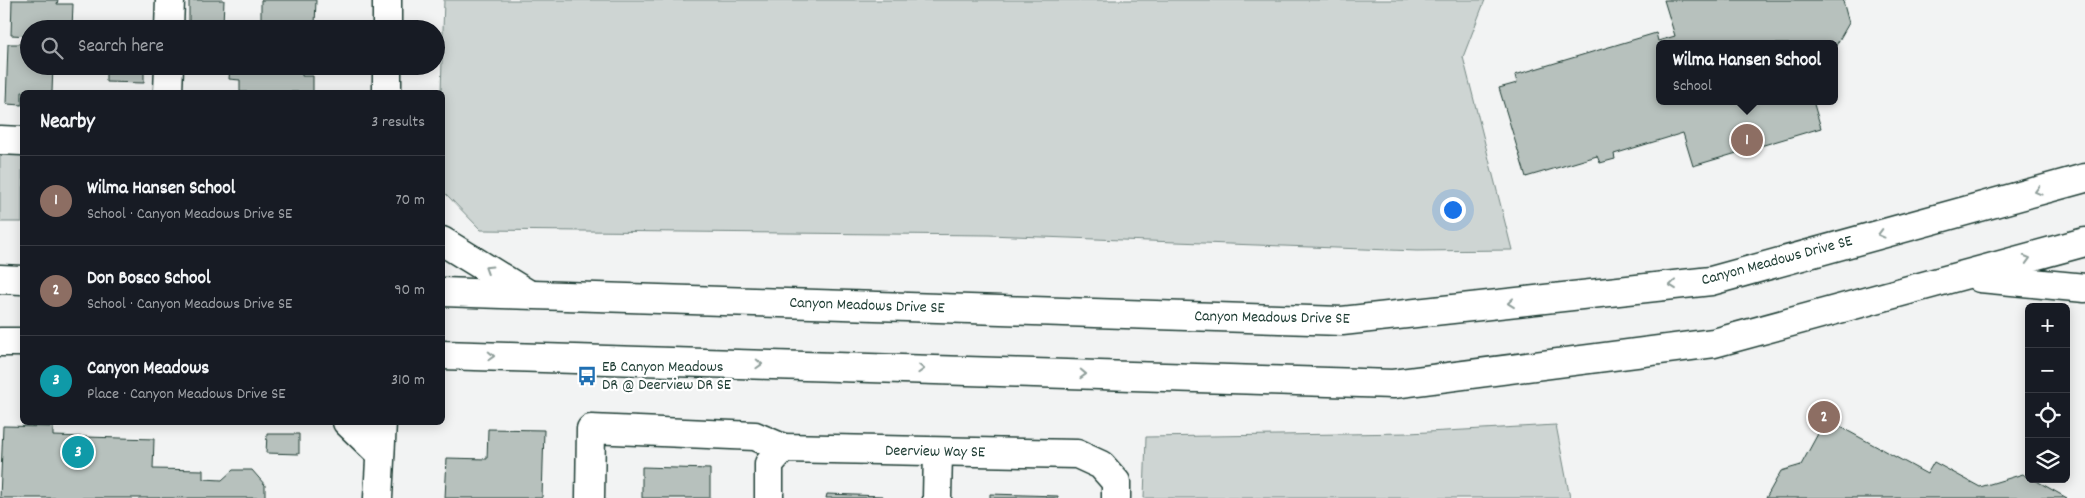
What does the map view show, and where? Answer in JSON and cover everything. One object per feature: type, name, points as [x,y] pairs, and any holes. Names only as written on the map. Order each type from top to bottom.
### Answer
[{"type":"street","points":[[169,20],[170,0]]},
{"type":"street","points":[[387,0],[387,20]]},
{"type":"street","points":[[168,75],[168,90]]},
{"type":"street","points":[[387,75],[387,90]]},
{"type":"street","points":[[0,140],[20,141]]},
{"type":"street","name":"Canyon Meadows Drive SE","points":[[445,292],[1342,321],[1711,281],[2085,178]]},
{"type":"street","points":[[445,355],[1393,384],[1714,343],[2085,242]]},
{"type":"street","points":[[445,243],[529,295]]},
{"type":"street","points":[[1963,276],[2085,288]]},
{"type":"street","points":[[0,279],[20,280]]},
{"type":"street","points":[[0,342],[20,342]]},
{"type":"street","points":[[351,425],[380,454]]},
{"type":"street","points":[[378,498],[382,425]]},
{"type":"street","points":[[590,498],[591,429],[755,436],[784,448],[769,464],[769,498]]},
{"type":"street","name":"Deerview Way SE","points":[[784,448],[1078,454],[1100,465],[1116,482],[1116,498]]},
{"type":"street","points":[[937,498],[938,452]]},
{"type":"shaded area","points":[[444,0],[1485,0],[1463,57],[1512,250],[1417,251],[988,235],[481,230],[445,193],[445,90],[441,90],[442,75],[445,75],[445,20],[443,20]]},
{"type":"shaded area","points":[[0,149],[20,149],[20,222],[0,222]]},
{"type":"shaded area","points":[[1556,425],[1570,498],[1144,498],[1146,437],[1409,433]]},
{"type":"building","points":[[12,0],[58,0],[57,4],[73,4],[72,20],[20,20],[20,36],[11,35]]},
{"type":"building","points":[[189,0],[224,0],[223,20],[189,20]]},
{"type":"building","points":[[261,0],[316,0],[315,20],[261,20]]},
{"type":"building","points":[[1664,0],[1846,0],[1843,1],[1849,23],[1838,42],[1838,40],[1661,40],[1675,36]]},
{"type":"building","points":[[1656,33],[1658,40],[1656,40],[1656,105],[1814,105],[1821,128],[1693,166],[1683,133],[1614,154],[1615,159],[1600,163],[1597,156],[1526,177],[1499,88],[1517,83],[1515,75]]},
{"type":"building","points":[[8,44],[20,44],[20,75],[53,75],[52,90],[20,90],[20,105],[6,104]]},
{"type":"building","points":[[106,75],[144,75],[144,83],[106,82]]},
{"type":"building","points":[[229,75],[313,76],[313,90],[240,90],[240,80],[229,79]]},
{"type":"building","points":[[1826,419],[1927,474],[1934,462],[1980,487],[2023,474],[2025,476],[2025,483],[2040,483],[2067,498],[1766,498],[1781,471],[1801,465]]},
{"type":"building","points":[[3,426],[53,427],[53,436],[154,439],[153,469],[203,470],[203,479],[222,480],[233,470],[252,470],[265,485],[265,498],[0,498]]},
{"type":"building","points":[[488,429],[544,430],[542,498],[445,498],[447,458],[487,459]]},
{"type":"building","points":[[267,434],[299,434],[299,454],[266,453]]},
{"type":"building","points":[[642,467],[710,469],[710,498],[642,498]]},
{"type":"building","points":[[827,494],[883,496],[883,498],[826,498]]},
{"type":"building","points":[[990,494],[1058,496],[1058,498],[990,498]]},
{"type":"place","name":"Wilma Hansen School","points":[[1747,140]]},
{"type":"place","name":"EB Canyon Meadows DR @ Deerview DR SE","points":[[587,376]]},
{"type":"place","name":"Don Bosco School","points":[[1824,417]]},
{"type":"place","name":"Canyon Meadows","points":[[78,452]]}]
